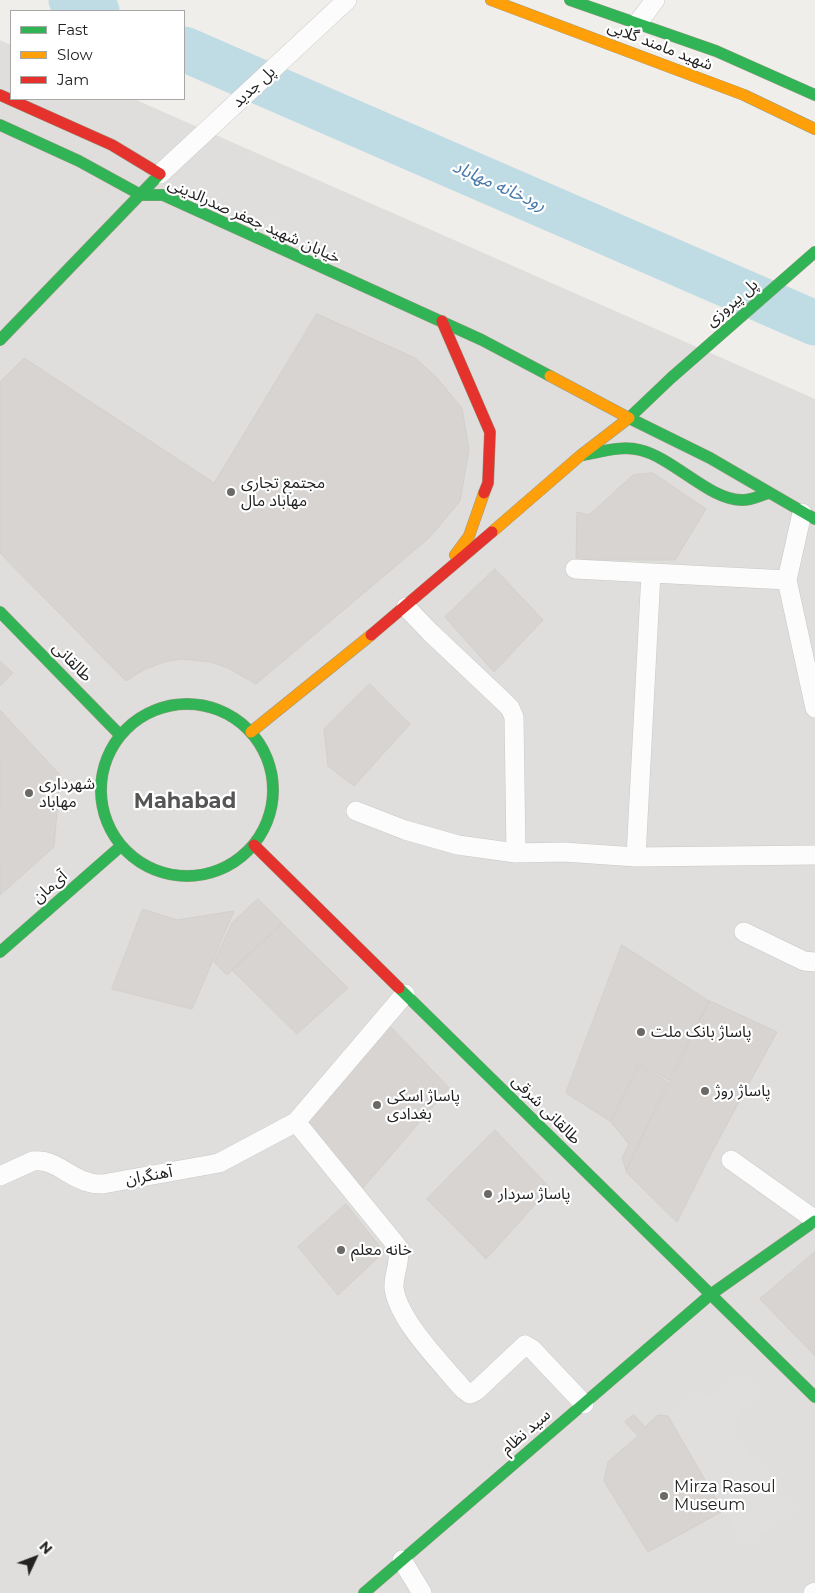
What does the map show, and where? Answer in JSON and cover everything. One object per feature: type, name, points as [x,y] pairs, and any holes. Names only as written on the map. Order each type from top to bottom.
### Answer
[{"type":"street","name":"پل جدید","points":[[160,174],[347,0]]},
{"type":"street","name":"شهید مامند گلابی","points":[[491,0],[744,95],[815,129]]},
{"type":"street","name":"شهید مامند گلابی","points":[[570,0],[716,51],[815,95]]},
{"type":"street","points":[[637,24],[655,0]]},
{"type":"street","points":[[801,89],[815,87]]},
{"type":"street","name":"خیابان شهید جعفر صدرالدینی","points":[[11,100],[112,145],[160,174]]},
{"type":"street","name":"خیابان شهید جعفر صدرالدینی","points":[[0,125],[79,161],[141,195],[163,195],[482,340],[629,418],[710,458],[809,516]]},
{"type":"street","points":[[0,340],[160,174]]},
{"type":"street","points":[[160,174],[163,195]]},
{"type":"street","name":"پل پیروزی","points":[[438,578],[581,455],[629,418],[671,378],[815,252]]},
{"type":"street","points":[[251,732],[406,607],[438,578],[469,536],[488,483],[490,432],[442,321]]},
{"type":"street","points":[[581,455],[617,449],[639,449],[658,456],[725,497],[742,500],[770,493]]},
{"type":"street","points":[[809,516],[787,580],[815,708]]},
{"type":"street","points":[[575,569],[787,580]]},
{"type":"street","points":[[636,857],[650,573]]},
{"type":"street","points":[[406,607],[503,701],[514,717],[516,853]]},
{"type":"street","name":"طالقانی","points":[[0,612],[120,735]]},
{"type":"street","points":[[187,704],[213,707],[236,718],[251,732],[269,762],[274,791],[269,820],[254,845],[236,862],[213,873],[188,877],[155,870],[140,863],[121,846],[106,820],[100,790],[106,761],[120,735],[139,718],[162,707],[187,704]]},
{"type":"street","points":[[356,811],[405,830],[458,845],[516,853],[564,852],[636,857],[815,855]]},
{"type":"street","name":"طالقانی شرقی","points":[[254,845],[815,1397]]},
{"type":"street","name":"آی‌مان","points":[[0,952],[121,846]]},
{"type":"street","points":[[744,932],[804,961],[815,962]]},
{"type":"street","points":[[405,994],[296,1122],[397,1246],[400,1255],[394,1286],[398,1303],[410,1324],[463,1389],[470,1394],[476,1391],[525,1345],[532,1349],[584,1404]]},
{"type":"street","name":"آهنگران","points":[[0,1176],[38,1160],[48,1162],[86,1182],[103,1184],[150,1177],[219,1163],[296,1122]]},
{"type":"street","points":[[731,1160],[815,1221]]},
{"type":"street","name":"سید نظام","points":[[364,1593],[710,1295],[815,1221]]},
{"type":"street","points":[[402,1560],[422,1593]]},
{"type":"shaded area","points":[[0,40],[10,45],[10,100],[136,100],[815,399],[815,1593],[0,1593]]},
{"type":"shaded area","points":[[739,1375],[758,1393],[728,1427],[797,1507],[745,1547],[669,1416],[695,1391],[717,1400]]},
{"type":"building","name":"مجتمع تجاری مهاباد مال","points":[[317,314],[415,358],[436,377],[462,408],[469,450],[460,501],[430,537],[256,684],[228,668],[211,662],[183,659],[167,661],[145,669],[126,681],[0,553],[0,382],[24,358],[214,483]]},
{"type":"building","points":[[653,473],[706,509],[675,560],[576,560],[577,512],[589,515],[633,475]]},
{"type":"building","points":[[495,569],[543,620],[494,672],[445,617]]},
{"type":"building","points":[[0,661],[13,673],[0,686]]},
{"type":"building","points":[[370,684],[410,724],[354,786],[328,766],[324,729]]},
{"type":"building","name":"شهرداری مهاباد","points":[[0,710],[60,775],[54,847],[0,895]]},
{"type":"building","points":[[258,899],[282,923],[227,975],[214,962],[232,923]]},
{"type":"building","points":[[143,909],[177,920],[234,911],[192,1009],[112,989]]},
{"type":"building","points":[[283,924],[348,988],[297,1034],[232,970]]},
{"type":"building","name":"پاساژ بانک ملت","points":[[622,945],[709,1001],[669,1080],[639,1064],[610,1121],[566,1093]]},
{"type":"building","name":"پاساژ روژ","points":[[710,1001],[777,1032],[713,1150],[677,1222],[626,1172]]},
{"type":"building","name":"پاساژ اسکی بغدادی","points":[[389,1025],[449,1088],[362,1189],[306,1123]]},
{"type":"building","points":[[640,1066],[668,1082],[626,1170],[622,1158],[629,1144],[611,1122]]},
{"type":"building","name":"پاساژ سردار","points":[[495,1130],[550,1188],[486,1259],[427,1199]]},
{"type":"building","name":"خانه معلم","points":[[346,1204],[384,1252],[338,1295],[298,1247]]},
{"type":"building","points":[[815,1252],[815,1356],[760,1299]]},
{"type":"building","name":"Mirza Rasoul Museum","points":[[634,1415],[645,1427],[658,1415],[668,1416],[723,1511],[648,1552],[604,1481],[608,1462],[638,1436],[625,1422]]},
{"type":"waterway","name":"رودخانه مهاباد","points":[[71,0],[95,10]]},
{"type":"waterway","name":"رودخانه مهاباد","points":[[185,49],[815,323]]},
{"type":"traffic: fast","points":[[570,0],[716,51],[815,95]]},
{"type":"traffic: fast","points":[[0,125],[79,161],[141,195],[163,195],[482,340],[550,376]]},
{"type":"traffic: fast","points":[[0,340],[160,174]]},
{"type":"traffic: fast","points":[[815,252],[671,378],[629,418],[710,458],[815,519]]},
{"type":"traffic: fast","points":[[583,455],[626,448],[640,450],[666,461],[718,494],[746,500],[769,493]]},
{"type":"traffic: fast","points":[[0,612],[120,735]]},
{"type":"traffic: fast","points":[[179,704],[195,704],[228,714],[248,729],[263,749],[271,773],[273,790],[271,807],[263,831],[248,851],[228,866],[212,872],[195,876],[179,876],[146,866],[121,845],[111,831],[105,815],[101,798],[101,782],[111,749],[132,724],[146,714],[162,708],[179,704]]},
{"type":"traffic: fast","points":[[0,952],[121,846]]},
{"type":"traffic: fast","points":[[399,988],[815,1397]]},
{"type":"traffic: fast","points":[[364,1593],[710,1295],[815,1221]]},
{"type":"traffic: slow","points":[[491,0],[744,95],[815,129]]},
{"type":"traffic: slow","points":[[492,532],[581,455],[629,418],[550,376]]},
{"type":"traffic: slow","points":[[455,555],[469,536],[484,493]]},
{"type":"traffic: slow","points":[[251,732],[371,635]]},
{"type":"traffic: jam","points":[[0,95],[10,99]]},
{"type":"traffic: jam","points":[[11,100],[112,145],[160,174]]},
{"type":"traffic: jam","points":[[442,321],[490,432],[488,483],[484,493]]},
{"type":"traffic: jam","points":[[371,635],[492,532]]},
{"type":"traffic: jam","points":[[254,845],[399,988]]},
{"type":"place","name":"مجتمع تجاری مهاباد مال","points":[[231,492]]},
{"type":"place","name":"شهرداری مهاباد","points":[[29,793]]},
{"type":"place","name":"پاساژ بانک ملت","points":[[641,1032]]},
{"type":"place","name":"پاساژ روژ","points":[[705,1091]]},
{"type":"place","name":"پاساژ اسکی بغدادی","points":[[377,1105]]},
{"type":"place","name":"پاساژ سردار","points":[[488,1194]]},
{"type":"place","name":"خانه معلم","points":[[341,1250]]},
{"type":"place","name":"Mirza Rasoul Museum","points":[[664,1496]]},
{"type":"district","name":"Mahabad","points":[[185,802]]}]
